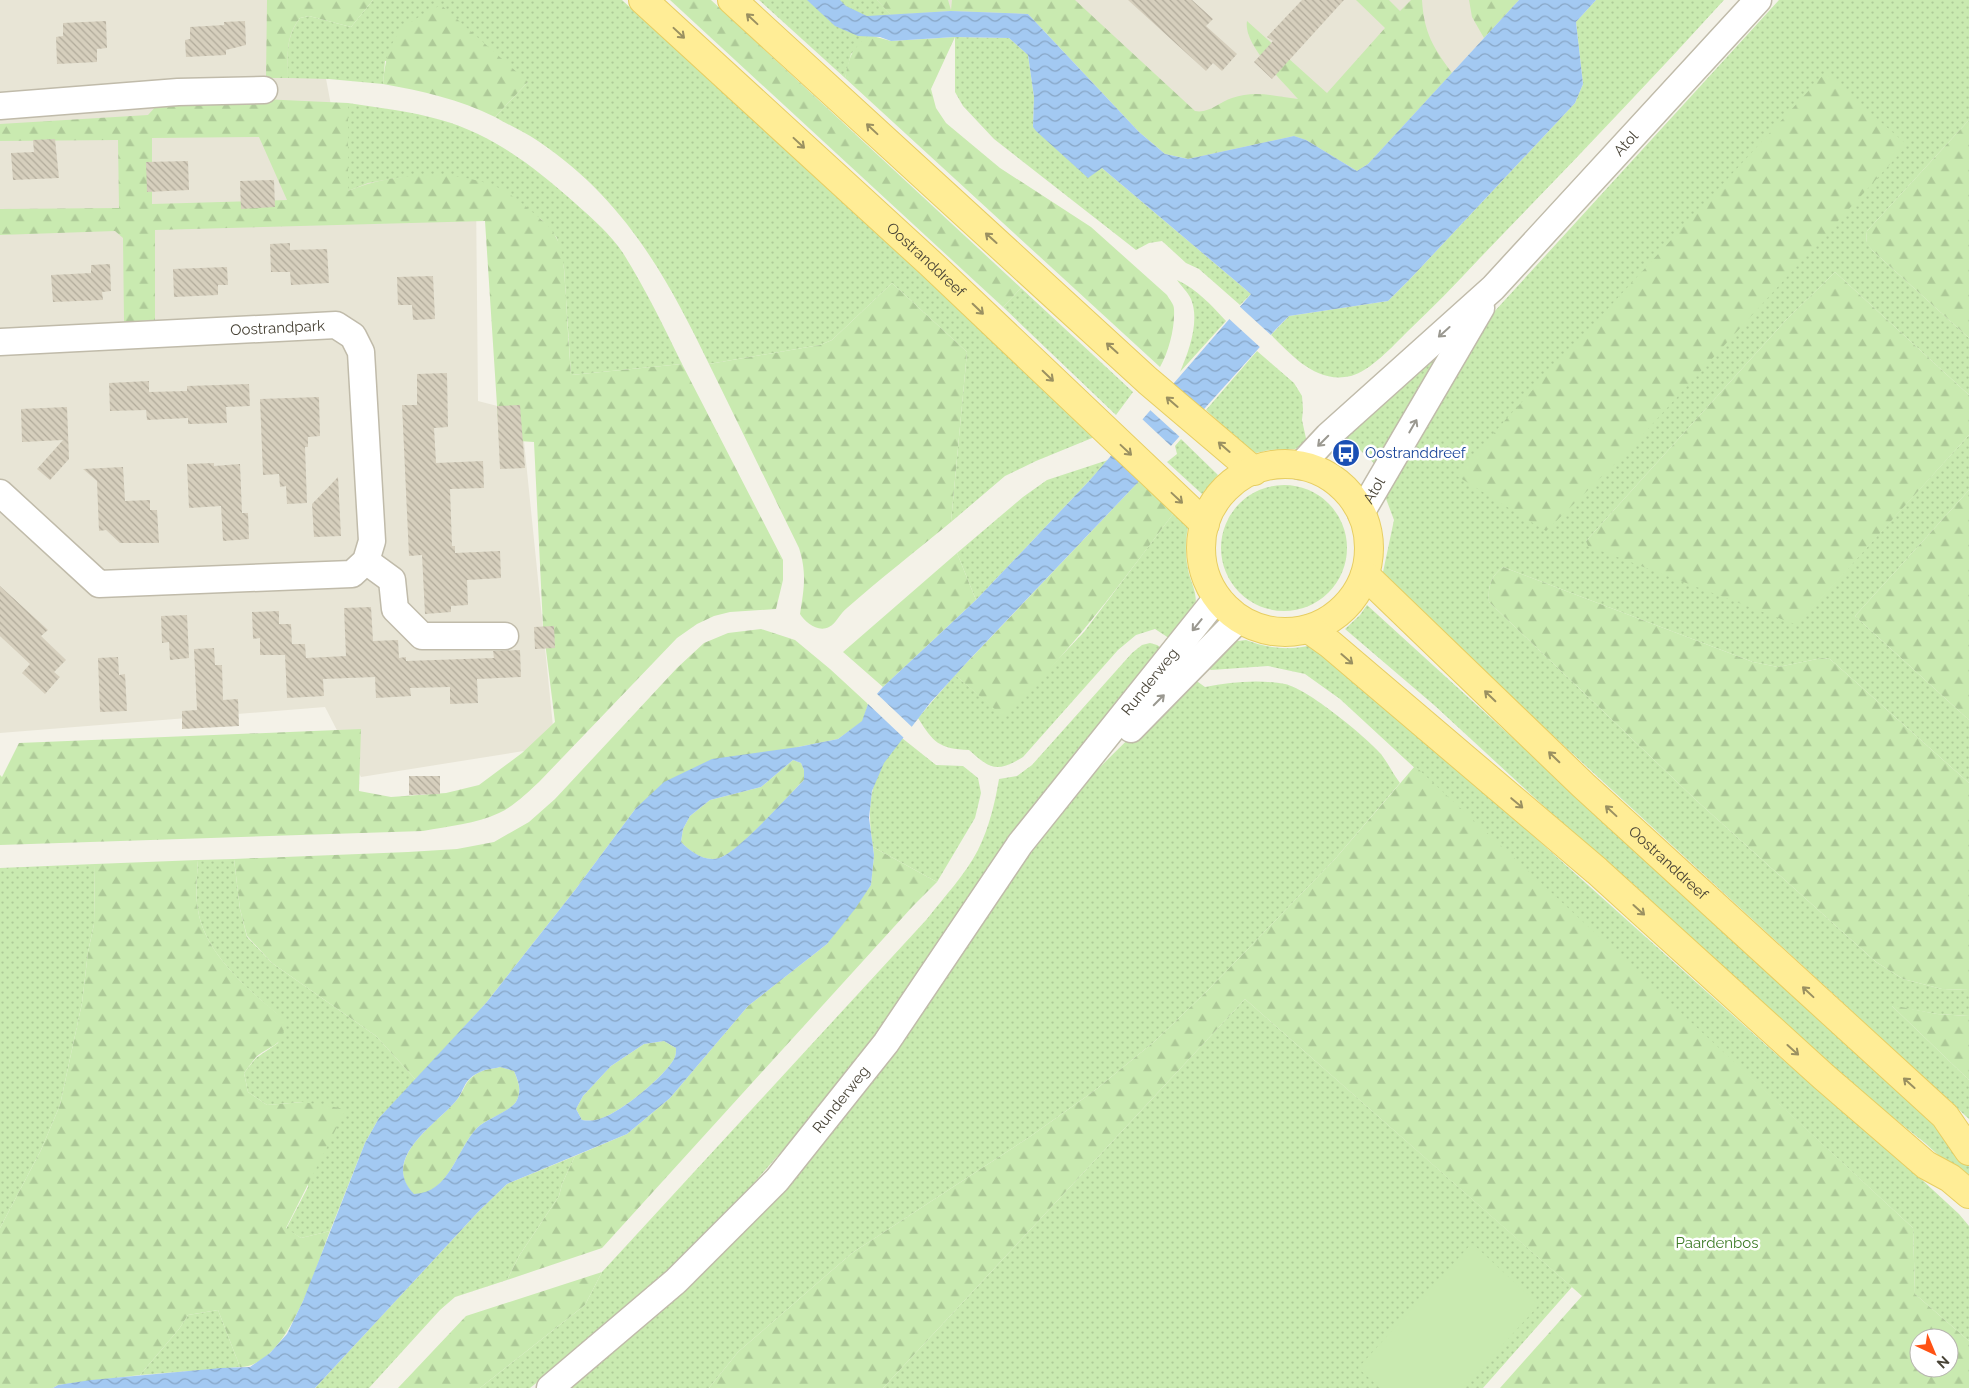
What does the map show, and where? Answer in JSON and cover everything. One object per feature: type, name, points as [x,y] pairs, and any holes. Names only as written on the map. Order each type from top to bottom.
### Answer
[{"type":"main road","name":"Oostranddreef","points":[[643,0],[930,263],[1205,524]]},
{"type":"main road","points":[[732,0],[1148,380],[1254,470]]},
{"type":"main road","points":[[1284,464],[1300,466],[1319,471],[1336,482],[1350,496],[1361,513],[1368,533],[1365,575],[1356,593],[1343,609],[1327,621],[1309,629],[1280,632],[1259,628],[1239,619],[1227,610],[1217,598],[1208,581],[1202,562],[1201,543],[1205,524],[1212,507],[1223,492],[1237,479],[1254,470],[1284,464]]},
{"type":"main road","name":"Oostranddreef","points":[[1365,575],[1583,785],[1945,1116],[1969,1151]]},
{"type":"main road","points":[[1309,629],[1330,644],[1597,871],[1824,1077],[1926,1165],[1950,1178],[1969,1194]]},
{"type":"main road","points":[[1945,1116],[1969,1134]]},
{"type":"main road","points":[[1926,1165],[1941,1187],[1969,1214]]},
{"type":"street","name":"Atol","points":[[1300,466],[1328,436],[1493,288],[1758,0]]},
{"type":"street","points":[[0,106],[178,92],[264,90]]},
{"type":"street","name":"Atol","points":[[1361,513],[1493,288]]},
{"type":"street","name":"Oostrandpark","points":[[0,342],[336,324],[353,336],[361,352],[372,541],[366,561]]},
{"type":"street","points":[[0,493],[98,584],[352,574],[366,561],[392,580],[395,608],[422,636],[505,636]]},
{"type":"street","name":"Runderweg","points":[[550,1388],[676,1281],[777,1180],[886,1043],[1020,844],[1217,598]]},
{"type":"street","name":"Runderweg","points":[[1083,766],[1127,733],[1239,619]]},
{"type":"shaded area","points":[[0,0],[269,0],[318,36],[342,164],[476,193],[478,401],[521,412],[555,746],[361,777],[325,707],[0,733]]},
{"type":"shaded area","points":[[830,0],[1519,0],[1368,164],[1188,159],[1028,14],[880,37]]},
{"type":"green space","points":[[267,0],[373,0],[351,27],[309,16],[300,18],[295,25],[290,39],[288,78],[266,78]]},
{"type":"green space","points":[[373,0],[622,0],[1097,436],[1005,476],[951,522],[967,352],[892,283],[832,340],[820,345],[709,364],[693,331],[658,269],[618,213],[595,187],[568,163],[538,141],[495,117],[528,82],[385,61],[383,84],[329,79],[288,78],[290,39],[295,25],[300,18],[309,16],[351,27]]},
{"type":"green space","points":[[670,0],[711,0],[1021,288],[1003,307]]},
{"type":"green space","points":[[759,0],[877,0],[891,15],[851,54],[845,78]]},
{"type":"green space","points":[[877,0],[948,0],[951,10],[952,0],[1075,0],[1195,111],[1205,111],[1232,98],[1248,94],[1265,94],[1298,99],[1257,51],[1247,30],[1247,21],[1327,93],[1385,28],[1356,0],[1389,0],[1400,11],[1411,0],[1422,0],[1427,31],[1452,73],[1368,164],[1357,171],[1306,140],[1294,136],[1188,159],[1165,154],[1139,132],[1028,14],[951,11],[891,15]]},
{"type":"green space","points":[[1469,0],[1519,0],[1484,38],[1472,17]]},
{"type":"green space","points":[[1596,0],[1724,0],[1462,278],[1381,357],[1358,373],[1351,376],[1338,377],[1316,372],[1297,359],[1271,335],[1289,316],[1388,301],[1575,103],[1583,84],[1576,22]]},
{"type":"green space","points":[[1779,0],[1969,0],[1969,120],[1867,231],[1866,242],[1873,251],[1969,338],[1969,395],[1835,272],[1786,320],[1586,541],[1797,624],[1969,435],[1969,490],[1855,616],[1969,720],[1969,783],[1830,659],[1822,658],[1778,667],[1753,662],[1503,567],[1495,575],[1491,583],[1489,602],[1697,801],[1876,962],[1903,979],[1942,989],[1969,990],[1969,1016],[1937,1014],[1892,1006],[1969,1080],[1969,1119],[1395,590],[1383,572],[1394,520],[1385,496],[1465,348],[1493,313]]},
{"type":"green space","points":[[441,5],[528,82],[495,117],[468,105],[440,96],[383,84],[388,55],[398,34],[415,19]]},
{"type":"green space","points":[[869,35],[891,41],[955,37],[931,89],[936,108],[946,123],[1000,168],[1091,227],[1167,295],[1174,307],[1174,324],[1169,347],[1160,367],[845,78],[852,54],[858,45]]},
{"type":"green space","points":[[955,37],[1009,38],[1028,55],[1034,97],[1033,127],[1102,168],[1251,294],[1240,305],[1199,269],[1186,263],[1162,241],[1149,243],[1136,250],[994,139],[963,106],[955,92]]},
{"type":"green space","points":[[1825,73],[1906,144],[1903,150],[1625,454],[1546,531],[1457,476],[1507,418]]},
{"type":"green space","points":[[261,99],[348,103],[348,191],[383,180],[422,175],[442,176],[480,181],[497,187],[523,204],[552,231],[562,252],[571,375],[682,364],[783,560],[783,580],[776,609],[730,612],[714,616],[697,624],[677,638],[539,782],[510,807],[481,820],[423,831],[0,845],[0,775],[2,777],[19,743],[361,729],[359,791],[391,797],[446,793],[479,785],[522,753],[555,722],[543,626],[534,442],[506,440],[499,436],[485,221],[155,230],[155,320],[124,322],[123,238],[115,231],[0,235],[0,209],[119,208],[118,140],[0,141],[0,124],[148,115],[158,104]],"holes":[[[259,137],[287,200],[152,204],[152,138]]]},
{"type":"green space","points":[[348,103],[418,114],[460,126],[479,134],[530,166],[595,221],[618,246],[647,294],[682,364],[571,375],[564,268],[557,238],[541,219],[458,178],[426,176],[396,178],[368,183],[348,191]]},
{"type":"green space","points":[[1969,120],[1969,338],[1866,243],[1867,231]]},
{"type":"green space","points":[[1835,272],[1969,395],[1969,435],[1797,625],[1588,546],[1586,541],[1786,320]]},
{"type":"green space","points":[[1177,280],[1209,303],[1226,321],[1180,372],[1190,345],[1194,317],[1191,299]]},
{"type":"green space","points":[[892,283],[967,352],[951,522],[845,610],[831,626],[821,629],[816,628],[808,623],[800,614],[804,589],[804,573],[799,548],[709,364],[820,345],[832,340]]},
{"type":"green space","points":[[1021,288],[1133,392],[1116,415],[1003,307]]},
{"type":"green space","points":[[1257,351],[1294,383],[1302,396],[1302,420],[1307,443],[1295,449],[1269,450],[1256,453],[1240,442],[1206,410]]},
{"type":"green space","points":[[1434,353],[1441,357],[1380,469],[1360,450],[1341,437]]},
{"type":"green space","points":[[1181,439],[1218,475],[1202,494],[1167,462],[1177,454],[1175,446]]},
{"type":"green space","points":[[1108,460],[976,600],[957,553],[1023,497],[1047,480]]},
{"type":"green space","points":[[1143,477],[1176,510],[1073,643],[1004,717],[955,675]]},
{"type":"green space","points":[[1284,485],[1308,490],[1328,504],[1342,524],[1347,548],[1342,572],[1328,592],[1308,606],[1284,611],[1260,606],[1240,592],[1226,572],[1221,548],[1226,524],[1240,504],[1260,490]]},
{"type":"green space","points":[[1969,490],[1969,720],[1855,616]]},
{"type":"green space","points":[[1176,510],[1188,527],[1186,544],[1187,562],[1196,603],[1191,616],[1175,642],[1155,629],[1136,635],[1118,650],[1023,757],[1007,765],[994,767],[988,765],[969,750],[944,746],[928,733],[918,718],[955,675],[1004,716],[1084,632]]},
{"type":"green space","points":[[957,553],[976,600],[883,687],[843,652]]},
{"type":"green space","points":[[1503,567],[1753,662],[1778,667],[1822,658],[1830,659],[1969,783],[1969,990],[1942,989],[1903,979],[1876,962],[1697,801],[1489,602],[1491,583],[1495,575]]},
{"type":"green space","points":[[1367,605],[1915,1105],[1969,1163],[1969,1183],[1925,1143],[1832,1069],[1716,965],[1434,705],[1345,629],[1360,615]]},
{"type":"green space","points":[[761,629],[795,640],[830,669],[868,704],[863,721],[838,739],[798,747],[636,808],[575,890],[486,1003],[416,1080],[376,1036],[272,963],[247,936],[240,909],[234,859],[457,849],[494,842],[529,822],[555,799],[677,668],[704,643],[728,633]]},
{"type":"green space","points":[[1246,640],[1278,648],[1311,645],[1449,760],[1767,1046],[1959,1214],[1969,1226],[1969,1341],[1959,1332],[1959,1328],[1954,1328],[1915,1294],[1913,1228],[1340,699],[1305,674],[1268,666],[1211,670],[1203,665],[1230,642]]},
{"type":"green space","points":[[1150,643],[1166,651],[991,867],[955,916],[867,1047],[809,1120],[747,1191],[694,1247],[585,1344],[530,1388],[480,1388],[585,1305],[602,1272],[927,919],[954,886],[973,859],[982,842],[996,797],[999,779],[1017,776],[1032,765],[1132,653],[1142,645]]},
{"type":"green space","points":[[1191,677],[1205,687],[1255,681],[1275,682],[1295,688],[1336,714],[1362,736],[1381,754],[1400,783],[1335,859],[1206,992],[1155,1041],[1094,1091],[1028,1138],[852,1253],[738,1352],[709,1388],[566,1388],[655,1311],[1023,858],[1099,768]]},
{"type":"green space","points":[[902,738],[936,765],[963,766],[978,778],[981,793],[975,818],[937,882],[873,847],[870,804],[874,784],[885,760]]},
{"type":"green space","points":[[793,760],[801,763],[804,770],[804,780],[738,846],[719,858],[708,859],[693,853],[681,842],[683,829],[690,816],[710,800],[761,787]]},
{"type":"green space","name":"Paardenbos","points":[[1415,766],[1913,1228],[1915,1294],[1954,1328],[1909,1328],[1909,1378],[1959,1378],[1959,1332],[1969,1341],[1969,1388],[1500,1388],[1582,1296],[1245,999],[883,1388],[709,1388],[738,1352],[852,1253],[1028,1138],[1094,1091],[1155,1041],[1206,992],[1335,859]]},
{"type":"green space","points":[[873,847],[937,882],[602,1248],[507,1280],[519,1256],[559,1196],[562,1184],[575,1156],[627,1134],[670,1098],[748,1006],[827,944],[871,885]]},
{"type":"green space","points":[[234,859],[240,909],[247,937],[272,963],[376,1036],[416,1080],[379,1118],[365,1143],[330,1231],[301,1238],[286,1229],[308,1187],[303,1102],[267,1105],[248,1092],[244,1073],[256,1058],[278,1043],[284,1020],[244,985],[220,957],[202,926],[198,910],[196,892],[198,860]]},
{"type":"green space","points":[[198,860],[197,904],[202,926],[210,942],[231,971],[244,985],[284,1019],[281,1040],[256,1057],[244,1073],[248,1092],[267,1105],[303,1102],[346,1109],[286,1228],[301,1238],[330,1231],[308,1290],[286,1334],[272,1351],[257,1362],[240,1367],[218,1310],[188,1315],[179,1329],[140,1375],[58,1385],[53,1388],[0,1388],[0,1228],[41,1150],[60,1105],[82,1003],[88,952],[94,924],[95,864]]},
{"type":"green space","points":[[95,864],[94,924],[88,952],[82,1003],[60,1105],[41,1150],[0,1228],[0,868]]},
{"type":"green space","points":[[1245,999],[1572,1287],[1483,1388],[883,1388]]},
{"type":"green space","points":[[1891,1005],[1937,1014],[1969,1016],[1969,1080]]},
{"type":"green space","points":[[664,1041],[676,1048],[675,1057],[652,1084],[620,1109],[599,1119],[582,1120],[576,1109],[583,1096],[611,1066],[644,1044]]},
{"type":"green space","points":[[500,1067],[514,1071],[519,1086],[517,1100],[510,1108],[477,1128],[451,1169],[436,1187],[414,1195],[405,1182],[403,1169],[406,1156],[414,1144],[455,1102],[473,1076],[483,1071]]},
{"type":"green space","points":[[575,1156],[562,1184],[559,1196],[519,1256],[507,1280],[455,1297],[440,1310],[369,1388],[315,1388],[478,1212],[507,1184]]},
{"type":"green space","points":[[1472,1243],[1539,1305],[1463,1388],[1380,1388],[1358,1368]]},
{"type":"green space","points":[[602,1272],[585,1305],[480,1388],[398,1388],[466,1316]]},
{"type":"green space","points":[[218,1310],[240,1367],[140,1375],[179,1329],[188,1315]]},
{"type":"water","points":[[807,0],[840,0],[846,6],[867,16],[951,11],[1028,14],[1139,132],[1165,154],[1188,159],[1294,136],[1306,140],[1357,171],[1368,164],[1519,0],[1596,0],[1576,22],[1583,84],[1575,103],[1411,278],[1388,301],[1289,316],[1143,477],[930,703],[884,763],[872,791],[869,818],[874,855],[871,885],[855,909],[827,944],[748,1006],[670,1098],[627,1134],[507,1184],[478,1212],[315,1388],[53,1388],[58,1385],[91,1380],[250,1367],[270,1353],[287,1334],[303,1301],[365,1143],[379,1118],[486,1003],[575,890],[636,808],[664,782],[712,759],[798,747],[838,739],[862,721],[868,704],[883,687],[976,600],[1090,480],[1251,294],[1102,168],[1088,178],[1036,131],[1033,127],[1034,97],[1028,55],[1009,38],[955,37],[891,41],[880,37],[858,36],[835,26]],"holes":[[[793,760],[801,763],[804,770],[804,780],[738,846],[719,858],[708,859],[693,853],[681,842],[683,829],[690,816],[710,800],[761,787]],[[664,1041],[676,1048],[675,1058],[652,1084],[620,1109],[599,1119],[582,1120],[576,1109],[583,1096],[611,1066],[644,1044]],[[500,1067],[514,1071],[519,1089],[517,1100],[510,1108],[477,1128],[451,1169],[436,1186],[426,1192],[414,1194],[405,1181],[403,1168],[406,1156],[424,1132],[455,1102],[469,1079],[486,1070]]]},
{"type":"pier","points":[[1238,305],[1273,337],[1262,349],[1227,317]]},
{"type":"pier","points":[[1170,384],[1202,415],[1181,438],[1149,409]]},
{"type":"pier","points":[[1141,418],[1172,447],[1142,480],[1112,452]]},
{"type":"pier","points":[[875,692],[913,728],[905,739],[867,703]]},
{"type":"building","points":[[1128,0],[1192,0],[1213,19],[1206,26],[1237,54],[1222,71],[1213,63],[1206,71]]},
{"type":"building","points":[[1302,0],[1344,0],[1272,79],[1254,62],[1273,41],[1267,37]]},
{"type":"building","points":[[106,21],[107,48],[97,49],[97,62],[57,64],[56,37],[63,36],[63,23]]},
{"type":"building","points":[[245,21],[246,45],[226,50],[226,55],[186,57],[185,40],[190,39],[190,27],[224,25],[224,22]]},
{"type":"building","points":[[55,139],[59,178],[13,180],[11,153],[34,152],[33,140]]},
{"type":"building","points":[[188,161],[189,190],[147,192],[146,162]]},
{"type":"building","points":[[274,180],[275,207],[241,209],[240,181]]},
{"type":"building","points":[[290,243],[290,250],[327,249],[329,283],[291,285],[290,272],[271,272],[270,244]]},
{"type":"building","points":[[110,264],[111,291],[102,292],[103,300],[53,302],[51,275],[91,273],[91,265]]},
{"type":"building","points":[[227,267],[228,285],[218,285],[218,295],[174,297],[173,269]]},
{"type":"building","points":[[433,276],[435,319],[413,320],[412,305],[398,305],[397,277]]},
{"type":"building","points":[[447,373],[448,427],[434,428],[436,463],[483,461],[484,488],[450,489],[452,546],[455,546],[455,553],[500,551],[501,578],[467,580],[468,605],[451,606],[451,612],[425,614],[422,555],[409,556],[402,405],[417,405],[417,374]]},
{"type":"building","points":[[149,381],[149,392],[187,391],[187,386],[249,384],[250,406],[226,407],[227,423],[188,424],[188,418],[147,420],[146,410],[110,411],[109,383]]},
{"type":"building","points":[[319,397],[320,436],[308,437],[308,447],[305,447],[307,503],[287,504],[286,486],[280,487],[279,474],[263,475],[260,399]]},
{"type":"building","points":[[520,405],[525,468],[500,469],[497,406]]},
{"type":"building","points":[[67,407],[69,459],[50,480],[37,469],[63,440],[22,442],[21,409]]},
{"type":"building","points":[[214,463],[214,466],[240,464],[242,513],[248,513],[249,539],[223,541],[221,506],[189,508],[187,464]]},
{"type":"building","points":[[123,467],[125,501],[150,500],[150,510],[157,510],[159,543],[120,543],[106,530],[99,531],[97,481],[83,469]]},
{"type":"building","points":[[338,477],[341,536],[314,537],[312,504]]},
{"type":"building","points":[[0,586],[48,630],[41,636],[66,660],[54,672],[60,677],[45,694],[22,673],[30,664],[0,636]]},
{"type":"building","points":[[371,607],[373,641],[398,640],[399,658],[406,657],[406,661],[494,658],[493,651],[520,650],[521,677],[477,679],[478,703],[450,704],[450,687],[410,688],[411,696],[376,698],[375,677],[323,679],[324,696],[287,698],[285,655],[260,655],[260,638],[253,639],[252,612],[279,611],[279,624],[291,624],[292,644],[305,644],[306,658],[346,656],[344,608]]},
{"type":"building","points":[[187,615],[189,658],[170,660],[169,642],[162,643],[161,616]]},
{"type":"building","points":[[554,626],[555,648],[535,649],[534,627]]},
{"type":"building","points":[[214,648],[215,665],[222,665],[223,700],[238,699],[239,726],[182,729],[182,711],[197,710],[194,649]]},
{"type":"building","points":[[118,657],[119,675],[125,674],[127,711],[100,712],[98,658]]},
{"type":"building","points":[[409,776],[440,776],[440,794],[409,795]]},
{"type":"place","name":"Oostranddreef","points":[[1346,453]]}]
